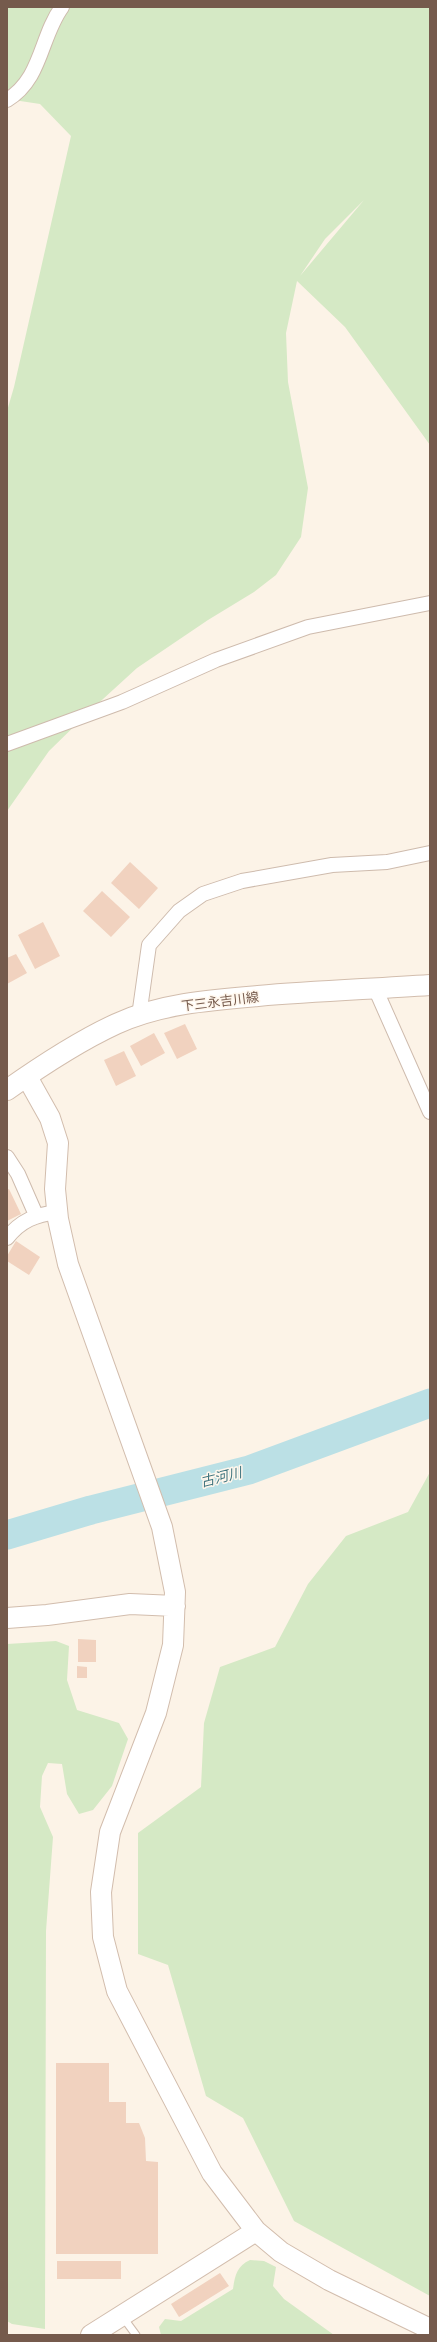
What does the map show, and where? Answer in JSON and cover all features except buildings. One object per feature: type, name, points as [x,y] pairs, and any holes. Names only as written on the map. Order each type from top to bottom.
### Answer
[{"type":"street","points":[[7,100],[20,92],[35,69],[62,7]]},
{"type":"street","points":[[7,744],[122,702],[216,660],[308,627],[430,603]]},
{"type":"street","points":[[139,1016],[149,945],[179,911],[203,894],[242,881],[332,865],[387,862],[430,853]]},
{"type":"street","name":"下三永吉川線","points":[[7,1090],[56,1057],[116,1024],[139,1016],[198,1001],[308,992],[430,985]]},
{"type":"street","points":[[375,988],[430,1112]]},
{"type":"street","points":[[26,1077],[50,1118],[58,1142],[56,1189],[57,1212],[68,1264],[148,1485],[162,1528],[175,1592],[173,1645],[156,1713],[110,1832],[101,1892],[103,1937],[117,1991],[212,2173],[256,2231],[280,2252],[329,2280],[430,2329]]},
{"type":"street","points":[[7,1157],[18,1174],[36,1215]]},
{"type":"street","points":[[7,1238],[14,1229],[36,1215],[57,1212]]},
{"type":"street","points":[[7,1618],[47,1615],[130,1604],[175,1606]]},
{"type":"street","points":[[92,2335],[256,2231]]},
{"type":"lane","points":[[122,2316],[136,2335]]},
{"type":"green space","points":[[7,7],[430,7],[430,445],[345,327],[297,281],[286,333],[288,382],[308,488],[301,537],[276,575],[254,592],[208,620],[137,668],[91,710],[49,751],[7,811],[7,411],[14,387],[71,136],[40,104],[7,99]],"holes":[[[364,200],[300,276],[325,239]]]},
{"type":"green space","points":[[430,1472],[430,2296],[294,2221],[243,2118],[206,2096],[168,1965],[138,1954],[138,1833],[201,1787],[204,1723],[220,1667],[275,1647],[308,1584],[346,1536],[408,1512]]},
{"type":"green space","points":[[56,1641],[69,1646],[67,1680],[77,1710],[119,1723],[128,1739],[112,1786],[93,1810],[79,1814],[67,1794],[62,1764],[48,1763],[42,1776],[40,1807],[53,1837],[46,1931],[45,2329],[12,2324],[7,2321],[7,1644]]},
{"type":"green space","points":[[250,2260],[264,2261],[276,2267],[273,2286],[284,2299],[334,2335],[161,2335],[159,2327],[165,2319],[181,2321],[233,2289],[239,2268]]},
{"type":"waterway","name":"古河川","points":[[7,1535],[91,1510],[249,1470],[430,1403]]}]
